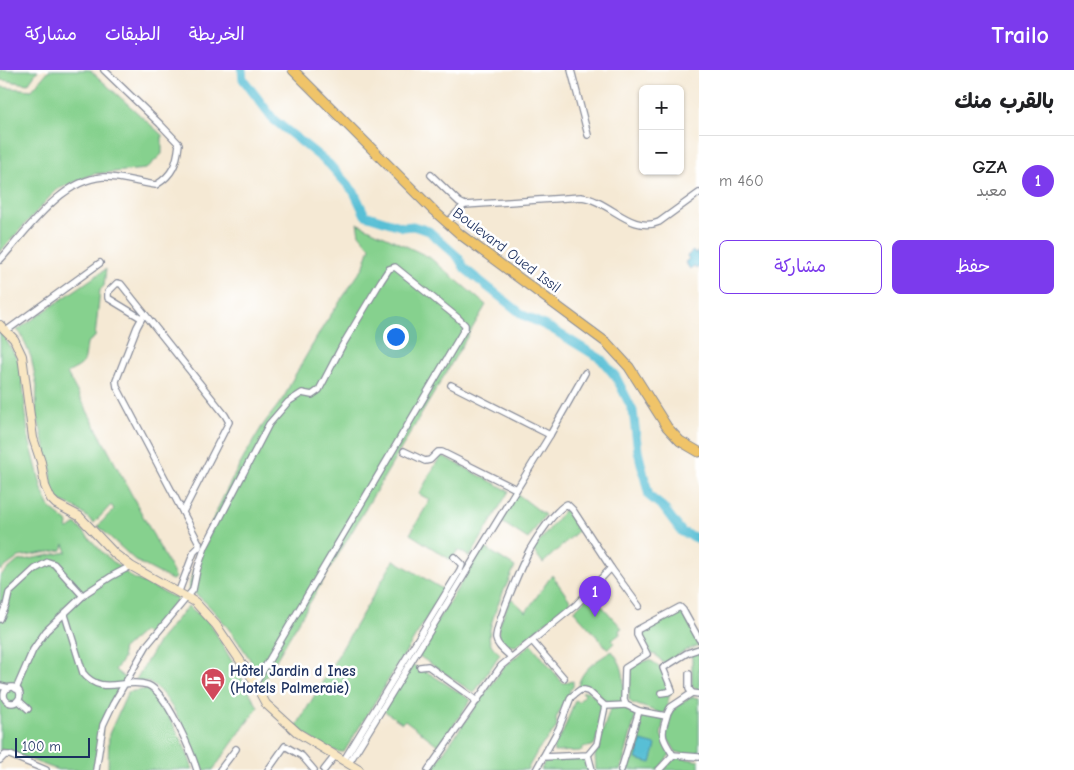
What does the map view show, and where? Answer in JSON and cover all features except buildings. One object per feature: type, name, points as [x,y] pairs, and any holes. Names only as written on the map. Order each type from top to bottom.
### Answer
[{"type":"main road","name":"Boulevard Oued Issil","points":[[293,70],[447,223],[477,248],[607,343],[629,367],[666,427],[680,441],[699,452]]},
{"type":"street","points":[[0,260],[65,191],[92,180],[103,178],[156,185],[167,178],[173,169],[178,156],[179,144],[104,70]]},
{"type":"street","points":[[571,70],[588,135]]},
{"type":"street","points":[[431,175],[464,205]]},
{"type":"street","points":[[447,223],[464,205],[581,197],[598,201],[634,223],[646,225],[659,222],[699,194]]},
{"type":"street","points":[[100,263],[3,328],[14,339],[22,356],[33,438],[41,462],[48,494],[56,504],[79,516],[115,554],[132,566],[196,602],[216,624],[266,704],[287,724],[312,742],[359,770]]},
{"type":"street","points":[[96,770],[103,725],[147,645],[193,590],[197,570],[206,547],[269,424],[288,402],[298,394],[302,392],[312,395],[319,390],[342,346],[381,281],[394,266],[464,323],[465,328],[255,684]]},
{"type":"street","points":[[143,316],[110,299],[108,292],[120,283],[143,316],[226,415],[229,422],[183,512]]},
{"type":"street","points":[[143,316],[116,381],[117,387],[183,512],[199,547],[194,552],[179,591]]},
{"type":"street","points":[[346,762],[550,436],[585,373]]},
{"type":"street","points":[[451,385],[550,436]]},
{"type":"street","points":[[404,451],[428,461],[438,452],[442,452],[516,489]]},
{"type":"street","points":[[511,657],[497,644],[498,624],[529,551],[554,516],[567,504],[639,606]]},
{"type":"street","points":[[346,762],[460,570],[462,565],[454,557]]},
{"type":"street","points":[[0,619],[6,606],[9,592],[35,569],[48,562],[54,564],[83,596]]},
{"type":"street","points":[[0,686],[12,688],[20,694],[18,700],[12,703],[6,700],[4,694],[12,688],[38,641],[46,631],[83,596],[98,585],[132,566]]},
{"type":"street","points":[[428,770],[501,666],[576,605],[611,568]]},
{"type":"street","points":[[626,705],[624,700],[625,668],[647,654],[637,635],[637,630],[680,608],[683,610],[699,639]]},
{"type":"street","points":[[65,615],[83,673],[88,679],[102,685],[146,685],[159,693],[189,747],[196,770]]},
{"type":"street","points":[[532,641],[564,678]]},
{"type":"street","points":[[661,692],[672,690],[662,668],[686,653],[699,649]]},
{"type":"street","points":[[420,667],[428,666],[478,701]]},
{"type":"street","points":[[689,674],[688,687],[692,693]]},
{"type":"street","points":[[536,770],[562,722],[571,697],[580,690],[588,692],[605,706],[626,705],[639,711],[666,716]]},
{"type":"street","points":[[672,754],[662,736],[666,716],[671,707],[692,693],[699,694]]},
{"type":"street","points":[[18,700],[28,709]]},
{"type":"street","points":[[543,757],[588,755],[597,744],[605,706]]},
{"type":"street","points":[[621,770],[639,711]]},
{"type":"street","points":[[268,770],[285,746],[302,756],[314,770]]},
{"type":"street","points":[[220,770],[236,749]]},
{"type":"street","points":[[672,754],[699,757]]},
{"type":"street","points":[[659,770],[672,754]]},
{"type":"street","points":[[0,760],[5,755],[10,755],[46,770]]},
{"type":"street","points":[[588,755],[592,770]]},
{"type":"street","points":[[324,770],[335,756]]},
{"type":"green space","points":[[0,70],[38,70],[28,84],[2,80],[0,82]]},
{"type":"green space","points":[[49,70],[90,70],[162,135],[162,154],[146,169],[93,174],[56,190],[0,252],[0,87],[32,90]]},
{"type":"green space","points":[[357,223],[429,257],[486,305],[260,687],[257,673],[245,651],[216,613],[196,594],[188,590],[201,549],[217,509],[237,470],[262,426],[285,395],[324,325],[364,266],[370,247],[359,234]]},
{"type":"green space","points":[[106,269],[104,286],[100,290],[95,337],[87,343],[81,365],[67,373],[176,578],[172,580],[136,561],[98,526],[114,509],[111,505],[94,523],[76,508],[59,501],[52,490],[51,470],[36,412],[37,386],[31,357],[21,334],[17,330]]},
{"type":"green space","points":[[0,330],[21,365],[28,435],[43,493],[51,509],[68,523],[67,530],[76,524],[103,553],[131,577],[178,599],[152,636],[143,631],[122,650],[123,659],[115,670],[126,679],[100,724],[102,733],[94,770],[58,770],[2,749],[0,751],[0,576],[18,561],[67,552],[64,544],[62,550],[19,557],[0,571]]},
{"type":"green space","points":[[441,455],[509,491],[470,557],[458,550],[451,560],[410,534],[430,500],[419,494]]},
{"type":"green space","points":[[516,493],[545,515],[528,539],[500,521]]},
{"type":"green space","points":[[565,509],[579,530],[543,563],[533,550]]},
{"type":"green space","points":[[484,547],[515,567],[498,604],[489,635],[490,642],[500,654],[474,693],[416,654]]},
{"type":"green space","points":[[394,560],[444,590],[344,752],[331,750],[296,727]]},
{"type":"green space","points":[[552,575],[571,602],[516,646],[506,645],[501,641],[499,628],[511,598],[526,612]]},
{"type":"green space","points":[[591,594],[622,628],[619,630],[620,634],[612,640],[614,643],[608,649],[574,611]]},
{"type":"green space","points":[[188,606],[210,623],[258,707],[213,770],[202,770],[180,720],[163,695],[154,686],[146,682],[134,683],[160,639]]},
{"type":"green space","points":[[679,611],[683,613],[699,642],[699,646],[686,650],[664,664],[656,655],[652,654],[639,633]]},
{"type":"green space","points":[[531,644],[563,683],[573,681],[573,687],[569,690],[570,692],[556,718],[557,727],[538,750],[527,770],[431,770],[503,668]]},
{"type":"green space","points":[[699,650],[699,690],[692,686],[692,651]]},
{"type":"green space","points":[[612,651],[622,670],[624,702],[609,704],[592,689],[578,686],[587,669]]},
{"type":"green space","points":[[649,660],[660,669],[672,691],[667,709],[663,714],[632,703],[629,700],[629,671],[632,666]]},
{"type":"green space","points":[[411,664],[471,700],[439,746],[405,720],[402,723],[383,710]]},
{"type":"green space","points":[[147,689],[162,706],[174,727],[193,770],[108,770],[109,734],[128,692]]},
{"type":"green space","points":[[588,691],[605,706],[595,744],[582,748],[582,751],[554,752],[553,747],[563,732],[575,700],[578,702],[585,695],[582,692]]},
{"type":"green space","points":[[692,697],[699,698],[699,757],[676,752],[665,735],[672,712]]},
{"type":"green space","points":[[624,706],[637,711],[621,770],[596,770],[595,755],[610,709]]},
{"type":"green space","points":[[642,711],[664,719],[661,735],[671,753],[658,770],[625,770]]},
{"type":"green space","points":[[676,757],[699,761],[699,770],[663,770]]},
{"type":"green space","points":[[586,759],[592,770],[541,770],[545,760]]},
{"type":"water","points":[[693,251],[695,254],[699,251],[699,267],[696,269],[694,266],[690,269],[685,262],[689,259],[687,256]]},
{"type":"water","points":[[641,741],[656,745],[651,763],[636,759]]},
{"type":"waterway","points":[[242,70],[243,79],[274,120],[329,164],[354,192],[365,215],[403,227],[413,226],[429,231],[458,257],[465,269],[523,315],[552,329],[601,359],[616,377],[633,411],[638,451],[649,496],[663,507],[682,532],[699,539]]},
{"type":"place","name":"GZA","points":[[595,617]]},
{"type":"place","name":"Hôtel Jardin d Ines (Hotels Palmeraie)","points":[[213,701]]}]
